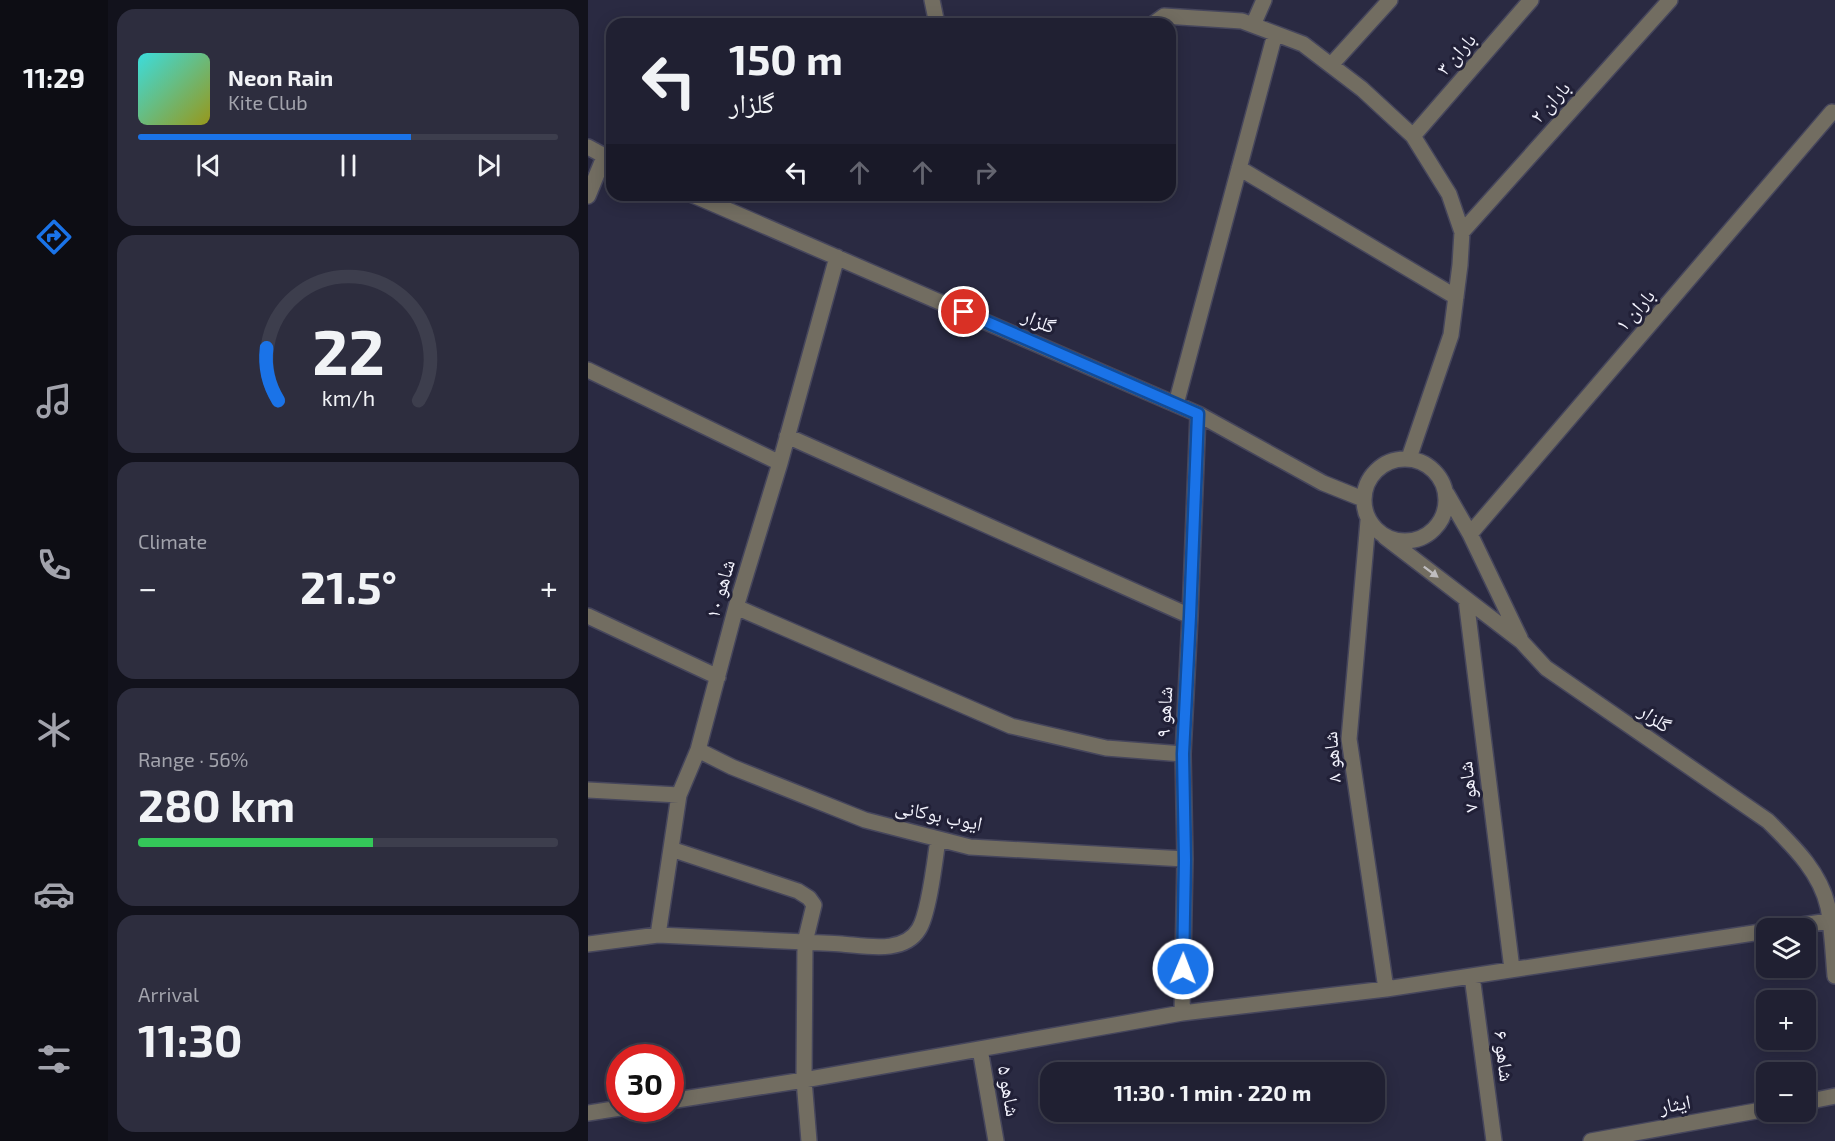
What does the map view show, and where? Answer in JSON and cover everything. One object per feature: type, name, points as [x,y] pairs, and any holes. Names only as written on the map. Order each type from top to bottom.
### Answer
[{"type":"street","points":[[932,0],[936,18]]},
{"type":"street","points":[[1253,25],[1264,0]]},
{"type":"street","points":[[1331,65],[1390,0]]},
{"type":"street","name":"باران ۳","points":[[1413,135],[1531,0]]},
{"type":"street","name":"باران ۲","points":[[1462,232],[1670,0]]},
{"type":"street","points":[[1161,18],[1164,16],[1242,21],[1303,44],[1362,89],[1413,135],[1449,194],[1462,232],[1461,265],[1451,336],[1409,458]]},
{"type":"street","points":[[1176,404],[1275,34]]},
{"type":"street","name":"باران ۱","points":[[1470,534],[1832,112]]},
{"type":"street","points":[[588,147],[606,157]]},
{"type":"street","points":[[588,196],[606,162]]},
{"type":"street","points":[[1239,168],[1456,297]]},
{"type":"street","name":"گلزار","points":[[707,201],[1176,404],[1323,483],[1363,499]]},
{"type":"street","name":"شاهو ۱۰","points":[[658,935],[679,795],[698,750],[736,607],[780,463],[837,257]]},
{"type":"street","points":[[588,370],[780,463]]},
{"type":"street","name":"شاهو ۹","points":[[1182,1013],[1185,860],[1183,754],[1198,414]]},
{"type":"street","points":[[787,436],[1190,616]]},
{"type":"street","points":[[1447,494],[1443,517],[1429,535],[1407,542],[1385,537],[1368,521],[1363,499],[1369,477],[1387,462],[1409,458],[1426,464],[1433,470],[1440,477],[1470,534],[1521,641]]},
{"type":"street","name":"شاهو ۸","points":[[1368,521],[1349,739],[1386,989]]},
{"type":"street","name":"گلزار","points":[[1385,537],[1521,641],[1546,668],[1767,821],[1795,848],[1817,878],[1831,905],[1829,921],[1835,976]]},
{"type":"street","name":"شاهو ۷","points":[[1466,599],[1512,969]]},
{"type":"street","points":[[736,607],[1011,726],[1106,748],[1183,754]]},
{"type":"street","points":[[588,616],[718,678]]},
{"type":"street","name":"ایوب بوکانی","points":[[698,750],[732,767],[865,820],[970,847],[1185,860]]},
{"type":"street","points":[[588,790],[679,795]]},
{"type":"street","points":[[588,944],[658,935],[881,947],[904,943],[912,938],[920,928],[925,915],[938,839]]},
{"type":"street","points":[[671,849],[798,891],[809,898],[814,905],[805,942],[804,1080],[809,1141]]},
{"type":"street","points":[[1816,923],[1829,921]]},
{"type":"street","points":[[684,1099],[804,1080],[1182,1013],[1386,989],[1756,933]]},
{"type":"street","name":"شاهو ۶","points":[[1472,975],[1494,1141]]},
{"type":"street","name":"شاهو ۵","points":[[980,1049],[996,1141]]},
{"type":"street","points":[[1816,1100],[1835,1096]]},
{"type":"street","points":[[588,1113],[606,1110]]},
{"type":"street","name":"ایثار","points":[[1591,1141],[1756,1111]]},
{"type":"route","points":[[964,312],[1198,414],[1183,754],[1185,860],[1183,969]]}]
